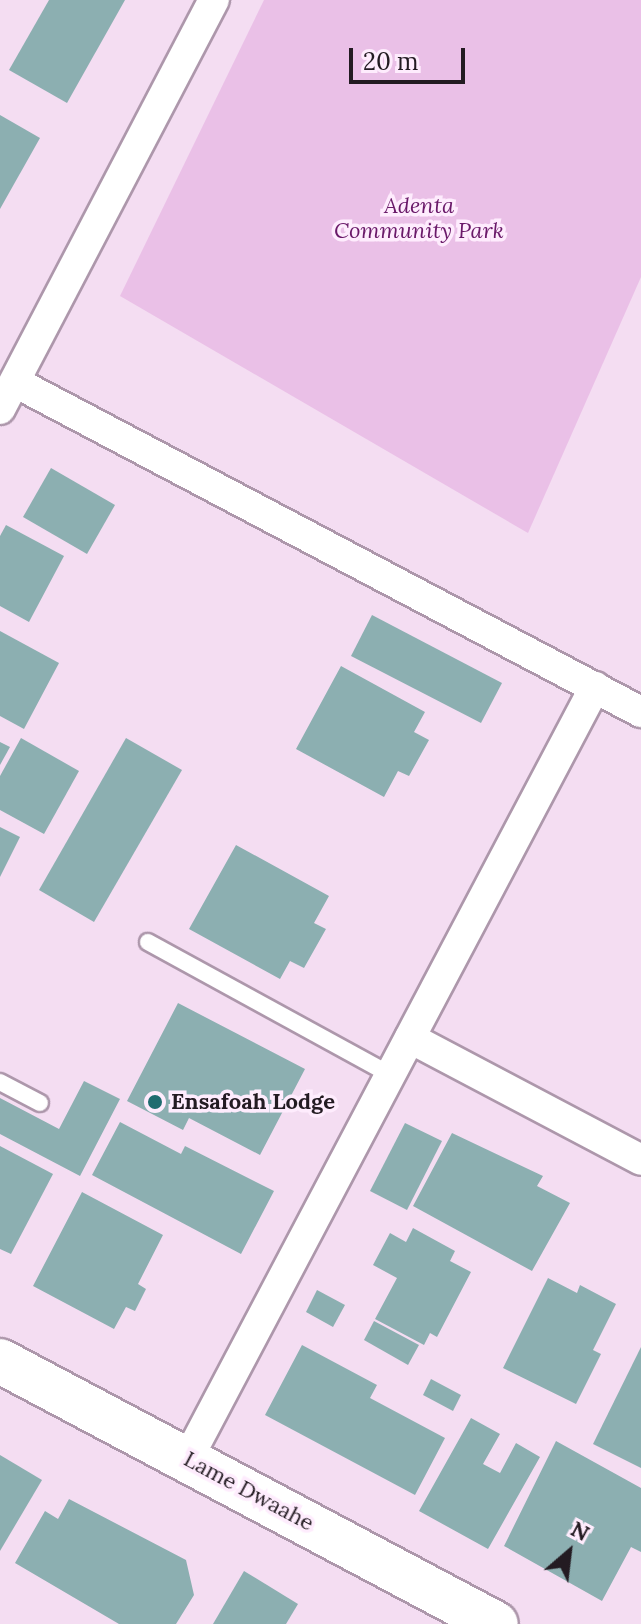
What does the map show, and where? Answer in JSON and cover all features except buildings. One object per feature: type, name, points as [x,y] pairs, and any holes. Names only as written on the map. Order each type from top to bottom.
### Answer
[{"type":"street","points":[[0,409],[214,0]]},
{"type":"street","points":[[15,382],[641,712]]},
{"type":"street","points":[[188,1458],[595,687]]},
{"type":"street","points":[[410,1038],[641,1160]]},
{"type":"street","name":"Lame Dwaahe","points":[[0,1361],[496,1624]]},
{"type":"lane","points":[[148,942],[391,1075]]},
{"type":"lane","points":[[0,1082],[40,1103]]},
{"type":"green space","name":"Adenta Community Park","points":[[264,0],[641,0],[641,277],[528,533],[120,296]]},
{"type":"place","name":"Ensafoah Lodge","points":[[155,1102]]}]
